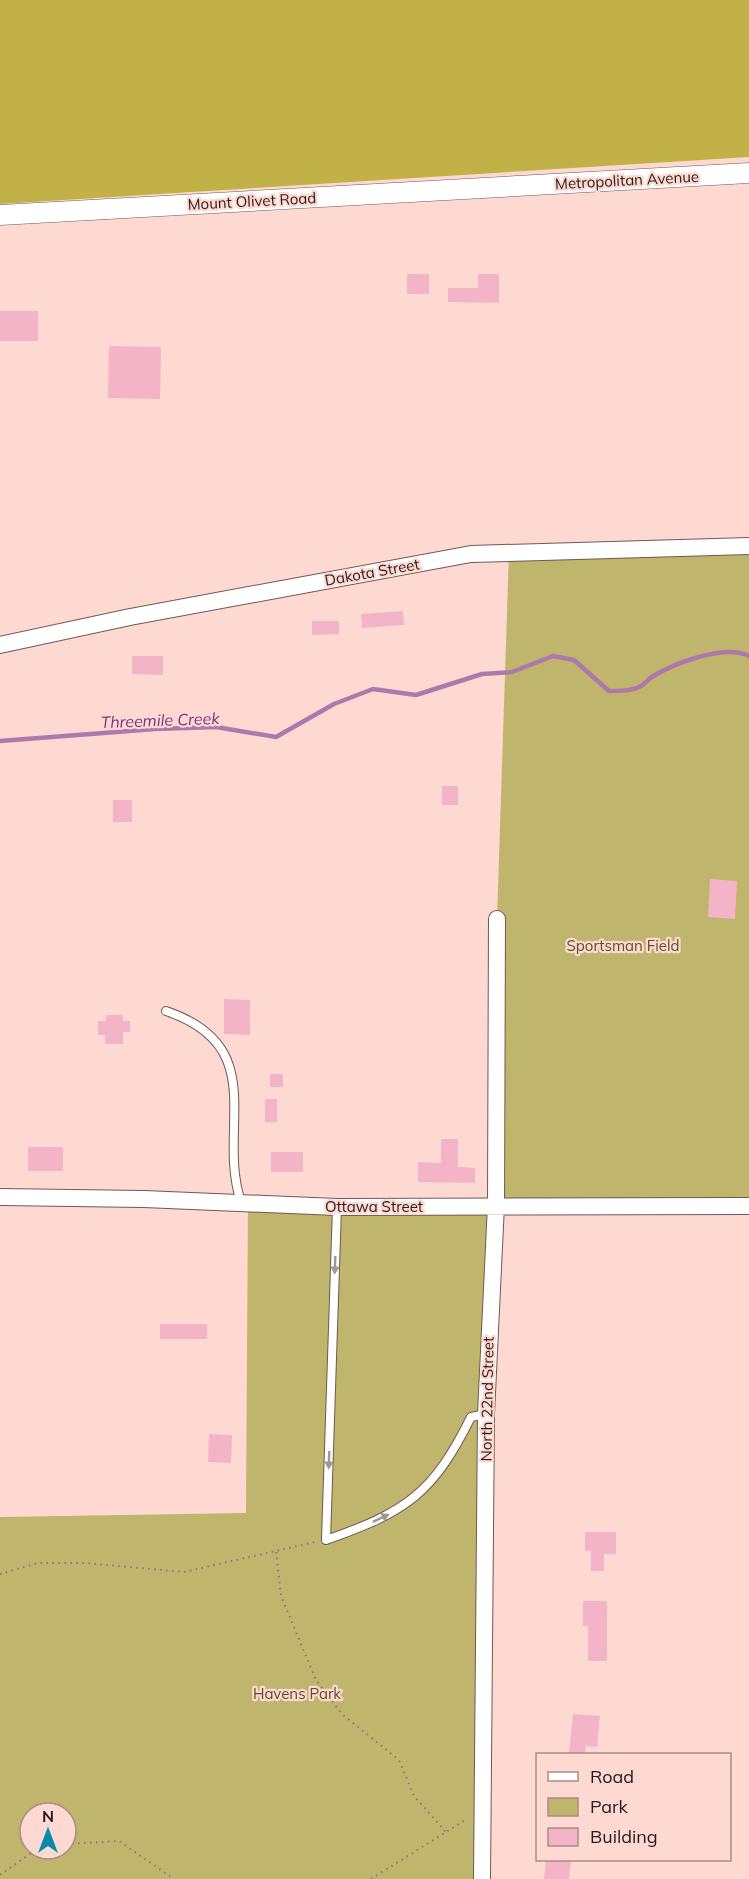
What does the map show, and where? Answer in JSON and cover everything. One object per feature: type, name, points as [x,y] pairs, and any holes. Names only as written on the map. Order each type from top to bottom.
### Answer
[{"type":"street","name":"Metropolitan Avenue","points":[[505,187],[749,173]]},
{"type":"street","name":"Mount Olivet Road","points":[[0,215],[505,187]]},
{"type":"street","name":"Dakota Street","points":[[0,645],[130,616],[471,554],[749,546]]},
{"type":"street","name":"North 22nd Street","points":[[482,1879],[486,1414],[496,1205],[497,919]]},
{"type":"street","name":"Ottawa Street","points":[[0,1197],[241,1202],[337,1207],[749,1206]]},
{"type":"lane","points":[[166,1011],[201,1025],[214,1040],[227,1063],[235,1091],[235,1177],[241,1202]]},
{"type":"lane","points":[[337,1207],[326,1540],[400,1509],[433,1481],[451,1456],[471,1418],[486,1414]]},
{"type":"path","points":[[0,1574],[38,1563],[85,1563],[184,1572],[326,1540]]},
{"type":"path","points":[[276,1552],[281,1596],[316,1680],[342,1714],[399,1760],[414,1796],[446,1832]]},
{"type":"path","points":[[371,1879],[482,1810]]},
{"type":"path","points":[[78,1843],[119,1841],[174,1879]]},
{"type":"path","points":[[0,1875],[20,1861]]},
{"type":"green space","name":"Sportsman Field","points":[[749,546],[749,1206],[496,1205],[497,919],[509,551]]},
{"type":"green space","name":"Havens Park","points":[[248,1202],[496,1205],[482,1879],[0,1879],[0,1517],[246,1513]]},
{"type":"shaded area","points":[[0,0],[749,0],[749,157],[0,204]]},
{"type":"building","points":[[407,274],[429,274],[429,294],[407,294]]},
{"type":"building","points":[[478,274],[499,274],[499,303],[448,302],[448,288],[478,288]]},
{"type":"building","points":[[0,311],[38,311],[38,341],[0,341]]},
{"type":"building","points":[[109,346],[161,347],[160,399],[108,398]]},
{"type":"building","points":[[403,611],[404,625],[362,628],[361,614]]},
{"type":"building","points":[[312,621],[339,621],[339,634],[312,635]]},
{"type":"building","points":[[132,656],[163,656],[163,675],[132,674]]},
{"type":"building","points":[[442,786],[458,786],[458,805],[442,805]]},
{"type":"building","points":[[113,800],[132,800],[132,822],[113,822]]},
{"type":"building","points":[[710,879],[737,881],[735,919],[708,917]]},
{"type":"building","points":[[224,999],[250,1000],[250,1035],[224,1034]]},
{"type":"building","points":[[106,1015],[123,1015],[123,1021],[130,1021],[130,1032],[123,1032],[123,1044],[105,1044],[105,1035],[98,1035],[98,1021],[106,1021]]},
{"type":"building","points":[[270,1074],[283,1074],[283,1087],[270,1087]]},
{"type":"building","points":[[265,1099],[277,1099],[277,1122],[265,1122]]},
{"type":"building","points":[[441,1139],[458,1139],[458,1167],[475,1168],[475,1183],[418,1182],[418,1162],[441,1163]]},
{"type":"building","points":[[28,1147],[63,1147],[63,1171],[28,1171]]},
{"type":"building","points":[[271,1152],[303,1152],[303,1172],[271,1172]]},
{"type":"building","points":[[160,1324],[207,1324],[207,1339],[160,1339]]},
{"type":"building","points":[[209,1434],[232,1435],[231,1463],[208,1462]]},
{"type":"building","points":[[585,1532],[616,1532],[616,1554],[604,1554],[604,1571],[591,1571],[591,1551],[585,1551]]},
{"type":"building","points":[[583,1601],[607,1601],[607,1661],[588,1661],[588,1626],[583,1626]]},
{"type":"building","points":[[573,1714],[600,1716],[597,1747],[586,1746],[585,1753],[569,1753]]},
{"type":"building","points":[[546,1861],[571,1861],[569,1879],[544,1879]]},
{"type":"waterway","name":"Threemile Creek","points":[[0,741],[155,729],[216,727],[276,737],[334,704],[373,689],[416,695],[482,674],[512,672],[553,656],[574,660],[609,691],[637,688],[662,672],[700,657],[727,652],[749,656]]}]
